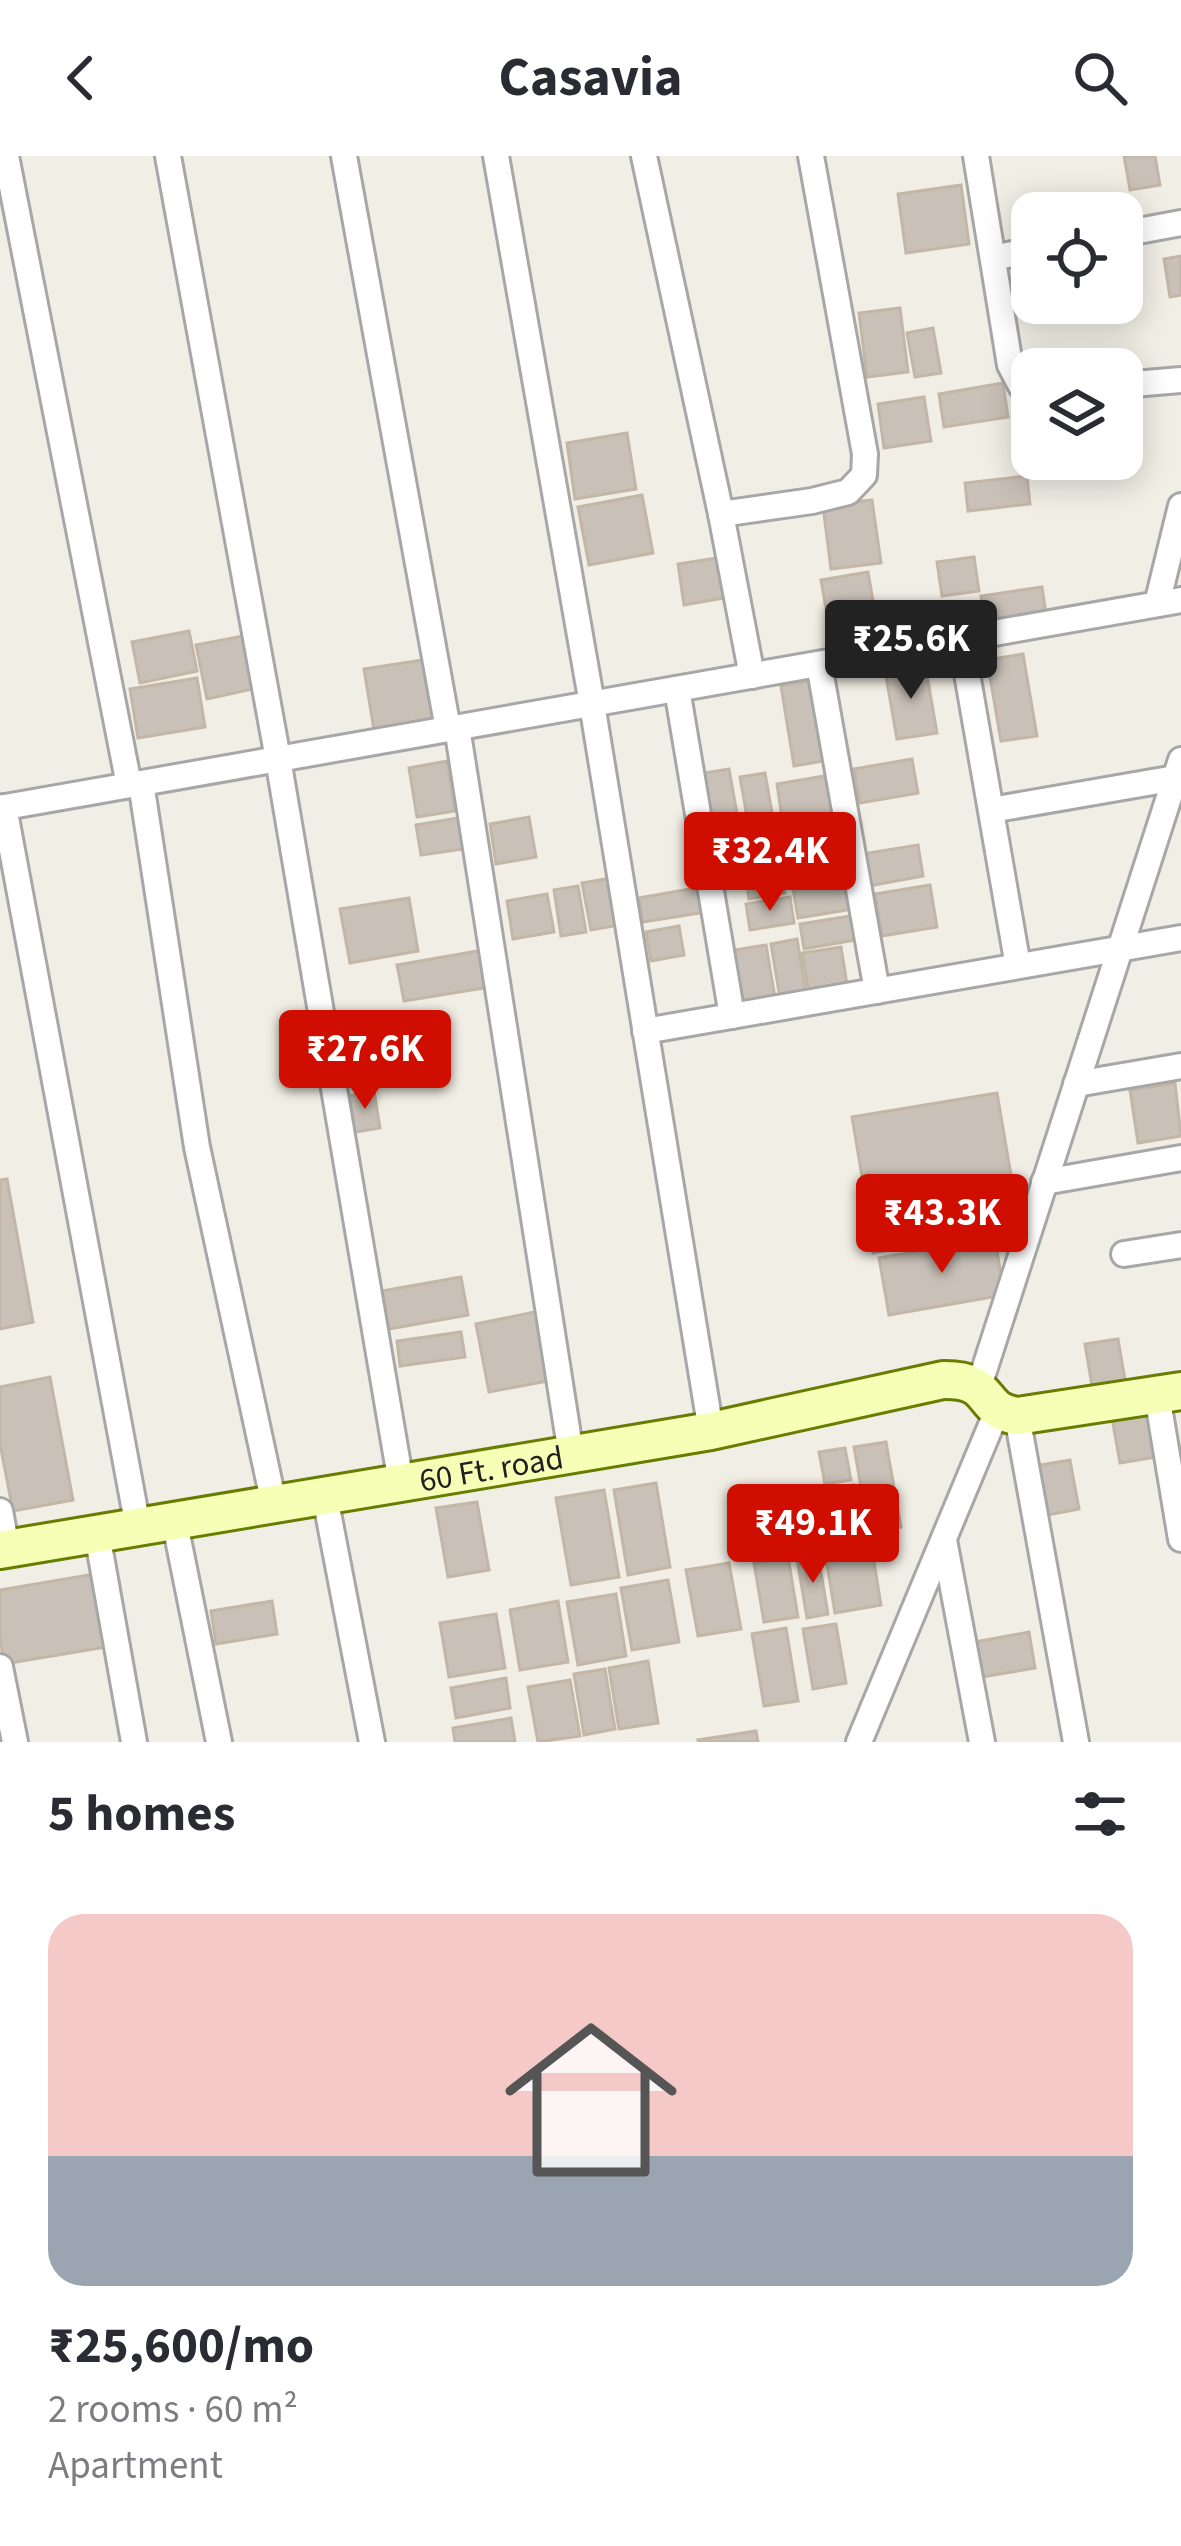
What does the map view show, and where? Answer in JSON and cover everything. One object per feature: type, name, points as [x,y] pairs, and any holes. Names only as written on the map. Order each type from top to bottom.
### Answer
[{"type":"street","points":[[6,156],[135,784],[197,1147],[274,1504]]},
{"type":"street","points":[[168,156],[278,759],[401,1483]]},
{"type":"street","points":[[344,156],[453,728],[571,1454]]},
{"type":"street","points":[[496,156],[711,1431]]},
{"type":"street","points":[[644,156],[752,676]]},
{"type":"street","points":[[722,514],[848,492],[864,475],[865,454],[811,156]]},
{"type":"street","points":[[976,156],[1011,367]]},
{"type":"street","points":[[1143,230],[1181,224]]},
{"type":"street","points":[[993,257],[1011,254]]},
{"type":"street","points":[[1143,383],[1181,380]]},
{"type":"street","points":[[138,1527],[2,808],[1169,602],[1181,506]]},
{"type":"street","points":[[961,639],[1018,966]]},
{"type":"street","points":[[819,664],[877,991]]},
{"type":"street","points":[[676,689],[732,1016]]},
{"type":"street","points":[[991,810],[1179,772]]},
{"type":"street","points":[[860,1742],[998,1404],[1045,1182],[1179,772]]},
{"type":"street","points":[[645,1031],[1181,938]]},
{"type":"street","points":[[1076,1084],[1181,1066]]},
{"type":"street","points":[[1045,1182],[1181,1158]]},
{"type":"street","points":[[1124,1254],[1181,1245]]},
{"type":"street","name":"60 Ft. road","points":[[3,1549],[711,1431],[943,1380],[963,1380],[998,1404],[1169,1393]]},
{"type":"street","points":[[1169,1393],[1181,1539]]},
{"type":"street","points":[[998,1404],[1076,1742]]},
{"type":"street","points":[[325,1497],[372,1742]]},
{"type":"street","points":[[0,1511],[3,1549]]},
{"type":"street","points":[[174,1519],[219,1742]]},
{"type":"street","points":[[97,1534],[134,1742]]},
{"type":"street","points":[[944,1540],[982,1742]]},
{"type":"street","points":[[0,1667],[14,1742]]},
{"type":"building","points":[[1124,156],[1155,156],[1160,185],[1130,190]]},
{"type":"building","points":[[961,185],[969,244],[906,253],[898,194]]},
{"type":"building","points":[[1181,256],[1181,295],[1170,297],[1164,259]]},
{"type":"building","points":[[900,308],[908,372],[867,377],[859,313]]},
{"type":"building","points":[[933,328],[941,373],[915,377],[907,333]]},
{"type":"building","points":[[1003,383],[1008,417],[944,427],[939,394]]},
{"type":"building","points":[[924,397],[931,441],[884,448],[878,404]]},
{"type":"building","points":[[627,433],[636,489],[575,499],[567,443]]},
{"type":"building","points":[[1027,480],[1030,504],[968,511],[965,483]]},
{"type":"building","points":[[642,495],[653,553],[589,565],[578,507]]},
{"type":"building","points":[[872,500],[881,563],[831,569],[823,506]]},
{"type":"building","points":[[974,557],[979,591],[942,596],[937,562]]},
{"type":"building","points":[[717,558],[724,598],[684,605],[678,564]]},
{"type":"building","points":[[868,572],[880,641],[833,649],[821,580]]},
{"type":"building","points":[[1042,587],[1047,621],[987,630],[981,596]]},
{"type":"building","points":[[189,631],[197,671],[140,683],[132,642]]},
{"type":"building","points":[[248,635],[257,688],[207,699],[196,645]]},
{"type":"building","points":[[1023,654],[1037,736],[1001,741],[987,660]]},
{"type":"building","points":[[429,659],[438,719],[374,730],[364,669]]},
{"type":"building","points":[[925,664],[937,733],[897,739],[885,671]]},
{"type":"building","points":[[197,678],[205,727],[138,738],[130,689]]},
{"type":"building","points":[[816,680],[829,760],[794,766],[781,686]]},
{"type":"building","points":[[912,759],[918,793],[860,803],[854,769]]},
{"type":"building","points":[[447,761],[455,811],[417,817],[409,768]]},
{"type":"building","points":[[729,769],[738,819],[707,824],[699,774]]},
{"type":"building","points":[[765,773],[772,813],[747,817],[740,777]]},
{"type":"building","points":[[830,775],[837,815],[783,824],[777,784]]},
{"type":"building","points":[[529,817],[536,857],[496,864],[490,824]]},
{"type":"building","points":[[458,818],[463,849],[421,855],[416,825]]},
{"type":"building","points":[[839,822],[846,861],[788,871],[781,832]]},
{"type":"building","points":[[770,832],[775,867],[718,877],[713,842]]},
{"type":"building","points":[[918,845],[923,876],[869,886],[863,854]]},
{"type":"building","points":[[846,868],[853,909],[798,918],[791,877]]},
{"type":"building","points":[[781,872],[785,893],[749,899],[746,878]]},
{"type":"building","points":[[611,878],[619,925],[591,930],[582,883]]},
{"type":"building","points":[[930,885],[937,927],[882,936],[875,894]]},
{"type":"building","points":[[578,886],[586,932],[561,936],[554,890]]},
{"type":"building","points":[[701,887],[706,912],[643,922],[639,898]]},
{"type":"building","points":[[547,894],[554,932],[513,939],[507,901]]},
{"type":"building","points":[[790,897],[794,923],[750,930],[746,904]]},
{"type":"building","points":[[409,898],[418,951],[350,963],[340,909]]},
{"type":"building","points":[[857,915],[861,939],[804,949],[800,924]]},
{"type":"building","points":[[679,926],[684,955],[651,961],[646,932]]},
{"type":"building","points":[[797,939],[806,993],[780,998],[771,944]]},
{"type":"building","points":[[766,945],[775,998],[738,1004],[729,951]]},
{"type":"building","points":[[841,947],[848,991],[810,998],[802,953]]},
{"type":"building","points":[[483,950],[490,987],[404,1001],[397,965]]},
{"type":"building","points":[[1175,1083],[1181,1136],[1138,1143],[1130,1090]]},
{"type":"building","points":[[374,1091],[380,1128],[355,1132],[349,1096]]},
{"type":"building","points":[[997,1093],[1012,1181],[867,1206],[852,1117]]},
{"type":"building","points":[[7,1179],[33,1322],[0,1329],[0,1180]]},
{"type":"building","points":[[1002,1187],[1009,1229],[873,1253],[866,1211]]},
{"type":"building","points":[[995,1238],[1004,1295],[889,1315],[879,1258]]},
{"type":"building","points":[[461,1277],[468,1315],[389,1329],[382,1291]]},
{"type":"building","points":[[544,1310],[558,1379],[489,1392],[476,1324]]},
{"type":"building","points":[[461,1332],[465,1357],[400,1366],[397,1341]]},
{"type":"building","points":[[1118,1339],[1126,1386],[1093,1392],[1085,1344]]},
{"type":"building","points":[[50,1377],[73,1500],[13,1511],[0,1444],[0,1387]]},
{"type":"building","points":[[1149,1412],[1156,1457],[1120,1463],[1112,1418]]},
{"type":"building","points":[[886,1442],[901,1527],[869,1533],[854,1447]]},
{"type":"building","points":[[845,1448],[851,1480],[825,1484],[819,1452]]},
{"type":"building","points":[[1070,1460],[1079,1509],[1037,1517],[1029,1467]]},
{"type":"building","points":[[656,1483],[670,1567],[628,1575],[614,1490]]},
{"type":"building","points":[[853,1485],[856,1502],[830,1506],[827,1489]]},
{"type":"building","points":[[604,1490],[619,1577],[571,1585],[556,1498]]},
{"type":"building","points":[[477,1502],[489,1570],[448,1577],[436,1508]]},
{"type":"building","points":[[857,1507],[862,1536],[833,1541],[828,1512]]},
{"type":"building","points":[[872,1550],[881,1605],[835,1613],[826,1558]]},
{"type":"building","points":[[818,1555],[828,1614],[807,1618],[797,1559]]},
{"type":"building","points":[[788,1557],[798,1617],[764,1622],[754,1563]]},
{"type":"building","points":[[729,1563],[741,1629],[698,1636],[686,1570]]},
{"type":"building","points":[[95,1574],[106,1647],[4,1664],[0,1590]]},
{"type":"building","points":[[668,1580],[679,1642],[632,1650],[621,1588]]},
{"type":"building","points":[[616,1594],[626,1656],[578,1665],[567,1602]]},
{"type":"building","points":[[272,1601],[277,1634],[216,1644],[211,1611]]},
{"type":"building","points":[[558,1601],[568,1662],[520,1670],[510,1610]]},
{"type":"building","points":[[496,1614],[505,1668],[449,1677],[440,1623]]},
{"type":"building","points":[[836,1624],[846,1683],[813,1689],[803,1629]]},
{"type":"building","points":[[786,1628],[798,1701],[764,1706],[752,1634]]},
{"type":"building","points":[[1029,1632],[1035,1668],[982,1677],[975,1642]]},
{"type":"building","points":[[648,1661],[658,1723],[619,1729],[609,1668]]},
{"type":"building","points":[[605,1669],[615,1729],[584,1735],[574,1674]]},
{"type":"building","points":[[506,1678],[510,1708],[456,1718],[451,1688]]},
{"type":"building","points":[[570,1680],[580,1736],[538,1742],[528,1687]]},
{"type":"building","points":[[511,1718],[515,1742],[455,1742],[453,1728]]},
{"type":"building","points":[[756,1731],[758,1742],[698,1740]]}]
